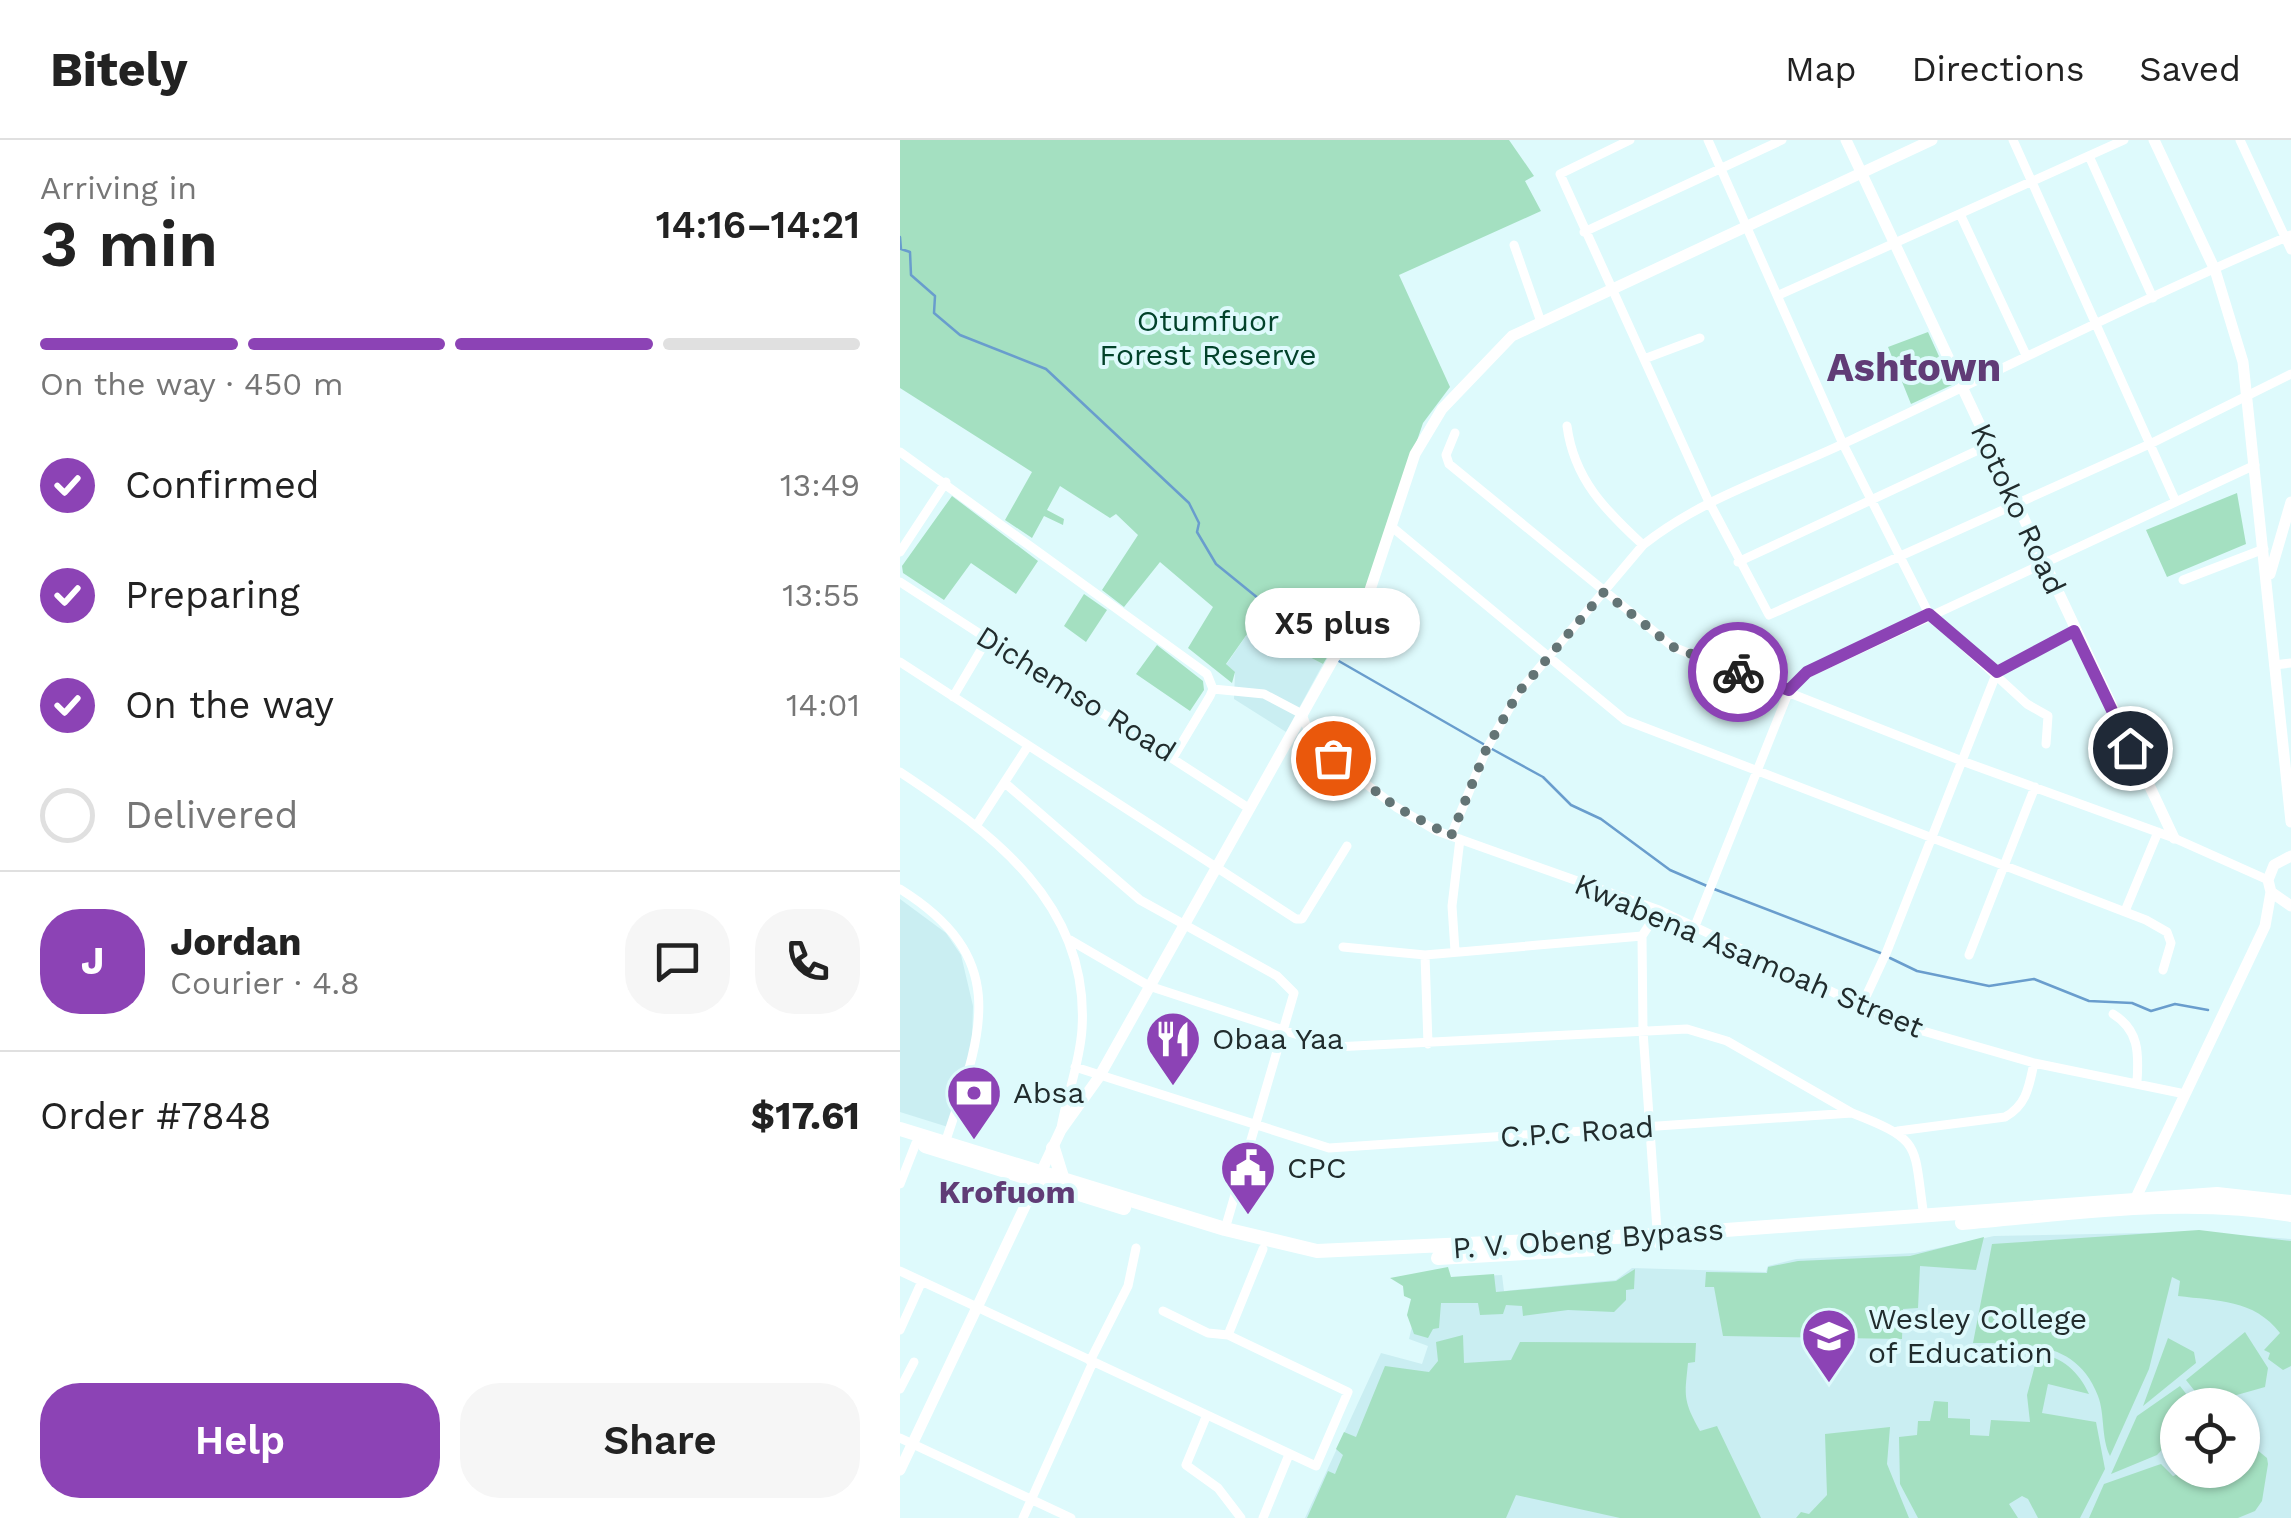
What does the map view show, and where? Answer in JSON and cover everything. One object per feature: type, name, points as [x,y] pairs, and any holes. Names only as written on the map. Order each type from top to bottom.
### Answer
[{"type":"highway","name":"P. V. Obeng Bypass","points":[[900,1129],[1040,1178],[1062,1180],[1305,1250],[1350,1252],[1658,1240]]},
{"type":"highway","name":"P. V. Obeng Bypass","points":[[900,1138],[1263,1249],[1349,1262],[2251,1195],[2291,1202]]},
{"type":"highway","points":[[1053,1148],[1062,1180]]},
{"type":"highway","name":"P. V. Obeng Bypass","points":[[2156,1203],[2248,1207],[2291,1215]]},
{"type":"street","points":[[1708,140],[1870,500],[1929,614],[1997,672],[2027,704],[2048,716],[2046,744]]},
{"type":"street","points":[[1584,232],[1782,140]]},
{"type":"street","name":"Kotoko Road","points":[[1846,140],[2174,838]]},
{"type":"street","points":[[900,1470],[906,1441],[978,1308],[1061,1130],[1098,1077],[1367,599],[1405,481],[1432,422],[1512,336],[1932,140]]},
{"type":"street","points":[[2013,140],[2176,502]]},
{"type":"street","points":[[1779,296],[2124,140]]},
{"type":"street","points":[[2154,140],[2215,270],[2236,331],[2256,465],[2291,822]]},
{"type":"street","points":[[2240,140],[2288,236],[2291,250]]},
{"type":"street","points":[[1627,141],[1561,171],[1584,232],[1708,500],[1769,616],[2014,502],[2152,443],[2291,374]]},
{"type":"street","points":[[2090,156],[2153,298]]},
{"type":"street","points":[[1960,214],[2026,355]]},
{"type":"street","points":[[1456,951],[1452,906],[1456,838],[1488,745],[1547,655],[1643,545],[1708,500],[1844,444],[2026,355],[2288,236]]},
{"type":"street","points":[[1514,244],[1542,322]]},
{"type":"street","points":[[1644,360],[1700,338]]},
{"type":"street","points":[[1568,426],[1571,453],[1590,490],[1643,545]]},
{"type":"street","points":[[1455,433],[1446,456],[1449,464],[1673,647],[1962,761],[2174,838],[2270,886],[2291,907],[2264,926]]},
{"type":"street","points":[[1738,562],[1987,446]]},
{"type":"street","points":[[900,452],[1207,674],[1213,688]]},
{"type":"street","points":[[1695,926],[1789,690],[1807,672],[2256,465]]},
{"type":"street","points":[[900,552],[946,482]]},
{"type":"street","points":[[2267,583],[2291,502]]},
{"type":"street","points":[[1392,527],[1625,720],[2124,911],[2168,932],[2171,943],[2163,970]]},
{"type":"street","points":[[2183,580],[2264,549]]},
{"type":"street","name":"Dichemso Road","points":[[900,582],[1174,756],[1250,809]]},
{"type":"street","points":[[1862,1004],[1886,955],[1997,672],[2074,631]]},
{"type":"street","points":[[953,697],[988,638]]},
{"type":"street","points":[[900,662],[1300,919],[1347,846]]},
{"type":"street","points":[[2274,664],[2291,662]]},
{"type":"street","points":[[1213,688],[1264,694],[1302,714]]},
{"type":"street","points":[[1174,756],[1213,688]]},
{"type":"street","name":"Kwabena Asamoah Street","points":[[1302,714],[1313,743],[1396,807],[1456,838],[1658,910],[1917,1030],[2034,1063],[2184,1094]]},
{"type":"street","points":[[978,823],[1028,746]]},
{"type":"street","points":[[900,772],[978,823],[1012,856],[1070,940],[1150,986],[1335,1047],[1687,1029],[1727,1041],[1852,1113]]},
{"type":"street","points":[[1005,783],[1140,900],[1291,987],[1294,1000],[1225,1230]]},
{"type":"street","points":[[1969,955],[2035,787]]},
{"type":"street","points":[[2124,911],[2158,832]]},
{"type":"street","points":[[2132,1206],[2264,926],[2274,865],[2290,852]]},
{"type":"street","points":[[900,889],[950,926],[964,943],[977,978],[974,1054],[945,1143]]},
{"type":"street","points":[[1658,910],[1642,936],[1643,1031],[1658,1240]]},
{"type":"street","points":[[1343,947],[1425,956],[1642,936]]},
{"type":"street","points":[[1061,1130],[1082,1025],[1070,940]]},
{"type":"street","points":[[1425,956],[1428,1044]]},
{"type":"street","points":[[2114,1014],[2130,1024],[2135,1037],[2137,1082]]},
{"type":"street","points":[[1898,1131],[2006,1118],[2018,1110],[2026,1096],[2034,1063]]},
{"type":"street","name":"C.P.C Road","points":[[1075,1067],[1329,1148],[1852,1113],[1898,1131]]},
{"type":"street","points":[[1898,1131],[1913,1150],[1925,1221]]},
{"type":"street","points":[[900,1184],[916,1143]]},
{"type":"street","points":[[2148,1168],[2156,1203]]},
{"type":"street","points":[[989,1190],[1005,1191],[1030,1202]]},
{"type":"street","points":[[1023,1518],[1128,1286],[1136,1248]]},
{"type":"street","points":[[1228,1334],[1263,1249]]},
{"type":"street","points":[[900,1270],[1288,1457],[1316,1466],[1349,1394],[1228,1334],[1208,1333],[1163,1312]]},
{"type":"street","points":[[900,1330],[922,1281]]},
{"type":"street","points":[[900,1388],[914,1362]]},
{"type":"street","points":[[1206,1417],[1186,1466],[1218,1488],[1241,1518]]},
{"type":"street","points":[[906,1441],[1071,1518]]},
{"type":"street","points":[[1263,1518],[1288,1457]]},
{"type":"shaded area","points":[[1252,627],[1323,664],[1286,732],[1234,699],[1235,673],[1226,665]]},
{"type":"shaded area","points":[[900,899],[946,933],[961,955],[973,1006],[972,1044],[948,1127],[900,1112]]},
{"type":"shaded area","name":"Wesley College of Education","points":[[2195,1232],[2291,1239],[2291,1518],[1305,1518],[1381,1353],[1422,1364],[1428,1346],[1409,1339],[1423,1279],[1502,1275],[1504,1291],[1616,1280],[1632,1268],[1766,1272],[1768,1266],[1796,1259],[1915,1253],[1994,1236]]},
{"type":"green space","name":"Otumfuor Forest Reserve","points":[[900,140],[1509,140],[1534,176],[1525,181],[1541,211],[1399,275],[1450,387],[1423,423],[1365,594],[1323,664],[1252,627],[1226,664],[1235,672],[1232,683],[1188,648],[1213,607],[1160,562],[1124,607],[1102,590],[1138,535],[1116,514],[1110,518],[1060,486],[1047,510],[1064,519],[1063,525],[1044,516],[1032,538],[1005,520],[1032,472],[900,388]]},
{"type":"green space","points":[[1928,332],[1952,385],[1911,404],[1888,347]]},
{"type":"green space","points":[[2237,493],[2246,544],[2167,577],[2146,530]]},
{"type":"green space","points":[[952,496],[1038,561],[1016,594],[971,563],[944,600],[903,573],[902,566]]},
{"type":"green space","points":[[1084,594],[1107,610],[1086,642],[1064,626]]},
{"type":"green space","points":[[1157,645],[1203,681],[1204,690],[1190,711],[1136,674]]},
{"type":"green space","points":[[2199,1230],[2291,1241],[2291,1366],[2283,1370],[2268,1359],[2270,1353],[2264,1350],[2280,1333],[2270,1322],[2234,1304],[2178,1296],[2180,1281],[2172,1277],[2149,1369],[2110,1456],[2098,1396],[2076,1364],[2046,1348],[1973,1343],[1992,1244]]},
{"type":"green space","points":[[1984,1237],[1976,1270],[1920,1266],[1918,1308],[1903,1309],[1902,1339],[1723,1336],[1714,1287],[1705,1287],[1706,1272],[1767,1273],[1768,1267],[1798,1261],[1910,1256]]},
{"type":"green space","points":[[1448,1267],[1451,1277],[1494,1274],[1496,1292],[1616,1281],[1635,1269],[1634,1289],[1626,1290],[1626,1300],[1614,1312],[1568,1310],[1523,1316],[1522,1306],[1506,1305],[1503,1314],[1480,1315],[1478,1303],[1441,1303],[1439,1328],[1433,1329],[1428,1338],[1414,1334],[1407,1315],[1411,1299],[1404,1296],[1403,1286],[1390,1278]]},
{"type":"green space","points":[[2245,1332],[2268,1368],[2265,1387],[2260,1388],[2192,1388],[2186,1380]]},
{"type":"green space","points":[[1463,1335],[1464,1363],[1511,1360],[1520,1342],[1696,1343],[1695,1362],[1688,1363],[1686,1383],[1690,1411],[1700,1431],[1717,1426],[1761,1518],[1620,1518],[1516,1495],[1506,1518],[1307,1518],[1328,1471],[1335,1474],[1343,1455],[1336,1449],[1344,1432],[1356,1437],[1385,1366],[1429,1372],[1438,1361],[1436,1342]]},
{"type":"green space","points":[[2168,1338],[2194,1352],[2196,1363],[2160,1388],[2143,1406]]},
{"type":"green space","points":[[2038,1354],[2069,1366],[2089,1394],[2048,1384],[2042,1413],[2096,1422],[2105,1469],[2080,1518],[2038,1518],[2028,1499],[2022,1496],[2009,1504],[2018,1518],[1918,1518],[1900,1484],[1899,1437],[1917,1435],[1918,1421],[1930,1421],[1934,1401],[1948,1402],[1948,1418],[1970,1419],[1970,1435],[1989,1436],[1991,1420],[2030,1422],[2027,1395]]},
{"type":"green space","points":[[2160,1400],[2160,1452],[2111,1474],[2137,1416]]},
{"type":"green space","points":[[1890,1427],[1887,1464],[1909,1518],[1796,1518],[1801,1512],[1809,1514],[1827,1495],[1825,1434]]},
{"type":"green space","points":[[2260,1452],[2268,1464],[2262,1501],[2255,1511],[2238,1518],[2089,1518],[2104,1484],[2160,1464],[2160,1488],[2260,1488]]},
{"type":"waterway","points":[[900,237],[901,249],[910,252],[911,275],[935,296],[934,313],[960,335],[1046,369],[1189,503],[1199,523],[1197,532],[1216,564],[1264,603],[1264,617],[1330,656]]},
{"type":"waterway","points":[[1337,660],[1485,745]]},
{"type":"waterway","points":[[1492,749],[1543,777],[1571,805],[1601,819],[1670,870],[1707,886]]},
{"type":"waterway","points":[[1714,889],[1883,954]]},
{"type":"waterway","points":[[1890,958],[1917,971],[1989,986],[2034,979],[2089,1001],[2132,1003],[2151,1011],[2175,1004],[2208,1010]]},
{"type":"way so far","points":[[1333,758],[1396,807],[1451,836],[1486,750],[1518,693],[1604,592],[1673,647],[1738,672]]},
{"type":"place","name":"X5 plus","points":[[1333,758]]},
{"type":"place","name":"Obaa Yaa","points":[[1173,1088]]},
{"type":"place","name":"Absa","points":[[974,1142]]},
{"type":"place","name":"CPC","points":[[1248,1217]]},
{"type":"place","name":"Wesley College of Education","points":[[1829,1385]]},
{"type":"district","name":"Ashtown","points":[[1914,367]]},
{"type":"district","name":"Krofuom","points":[[1007,1192]]},
{"type":"route","points":[[1738,672],[1789,690],[1807,672],[1929,614],[1997,672],[2074,631],[2130,748]]}]
